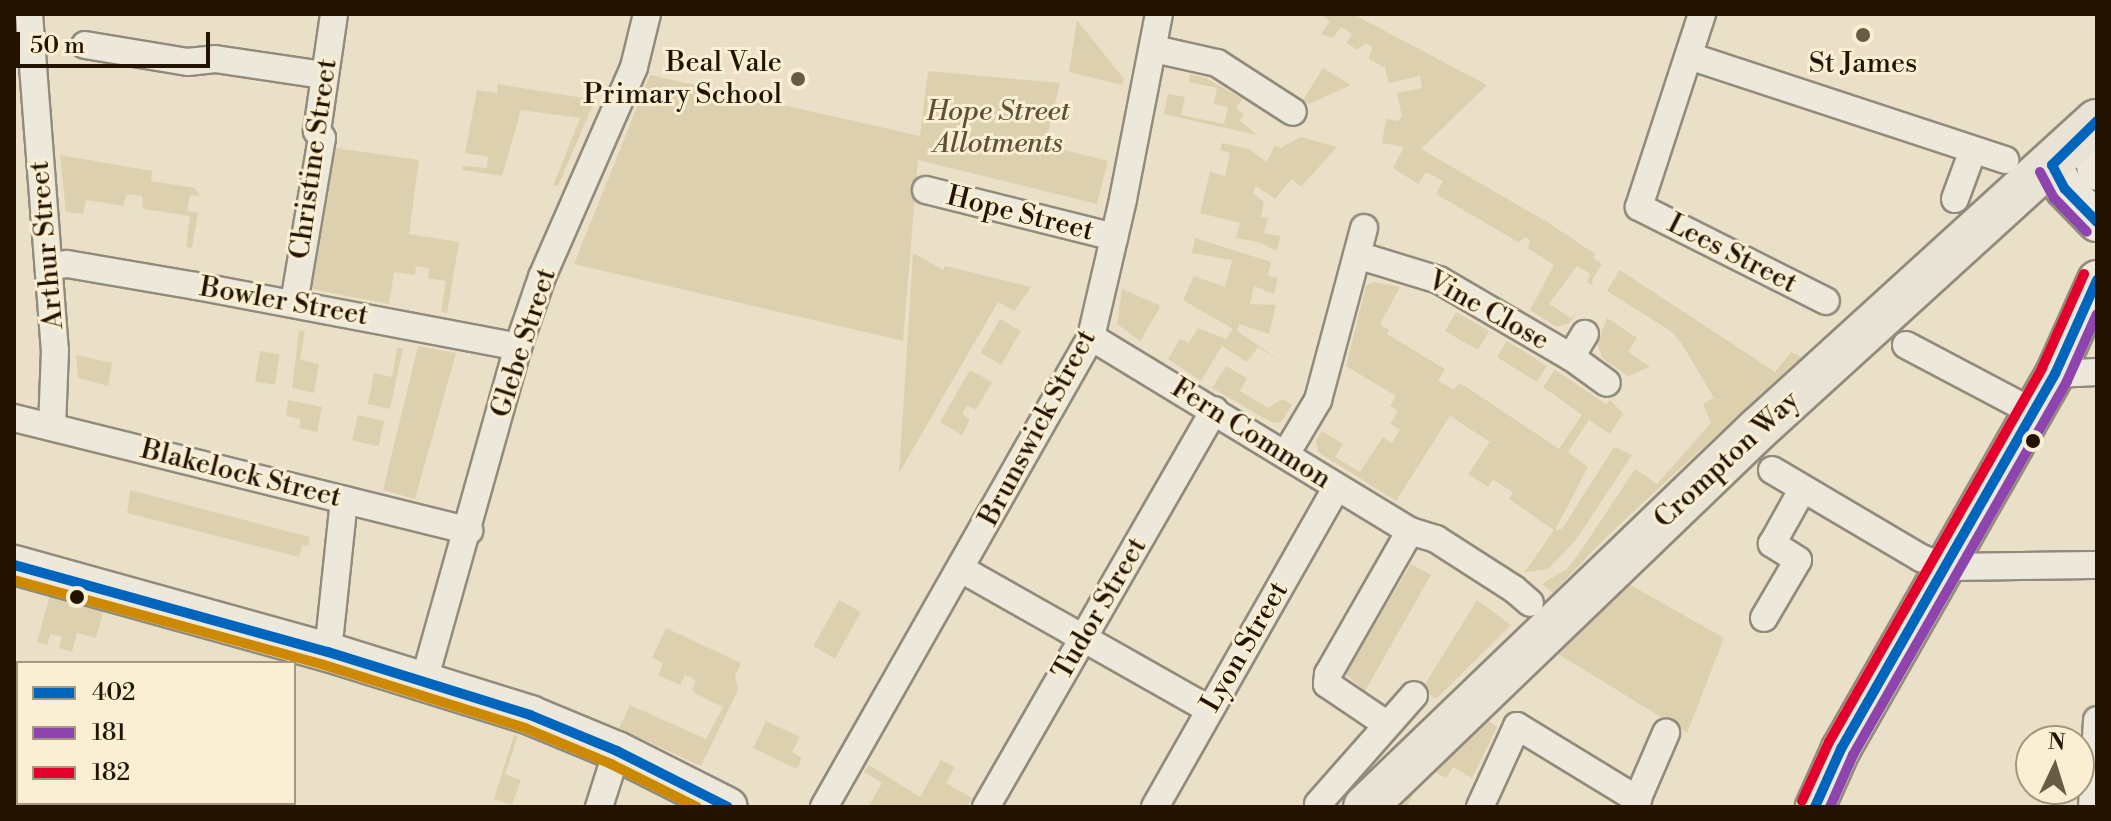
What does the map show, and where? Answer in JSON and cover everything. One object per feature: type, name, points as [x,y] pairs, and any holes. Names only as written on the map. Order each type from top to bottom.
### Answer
[{"type":"main road","name":"Crompton Way","points":[[1365,807],[1757,430],[2097,121]]},
{"type":"main road","points":[[2097,130],[2094,154],[2097,171]]},
{"type":"main road","points":[[2052,165],[2065,189],[2097,222]]},
{"type":"main road","points":[[1815,807],[1841,749],[2055,374],[2097,280]]},
{"type":"main road","points":[[14,565],[328,652],[530,715],[617,751],[728,807]]},
{"type":"street","name":"Arthur Street","points":[[29,14],[55,350],[52,427]]},
{"type":"street","name":"Christine Street","points":[[294,303],[322,138],[317,131],[334,14]]},
{"type":"street","name":"Glebe Street","points":[[424,681],[469,531],[518,347],[542,277],[634,67],[647,14]]},
{"type":"street","name":"Brunswick Street","points":[[824,807],[1091,337],[1159,14]]},
{"type":"street","points":[[1702,14],[1689,56],[2005,160]]},
{"type":"street","points":[[85,45],[188,62],[215,59],[324,75]]},
{"type":"street","points":[[1154,49],[1217,63],[1268,81],[1293,112]]},
{"type":"street","name":"Lees Street","points":[[1689,56],[1639,207],[1826,301]]},
{"type":"street","points":[[1955,199],[1973,150]]},
{"type":"street","name":"Hope Street","points":[[926,190],[1114,237]]},
{"type":"street","points":[[1286,454],[1318,400],[1364,228]]},
{"type":"street","name":"Vine Close","points":[[1357,255],[1439,280],[1571,357],[1607,383]]},
{"type":"street","name":"Bowler Street","points":[[49,266],[67,264],[294,303],[518,347]]},
{"type":"street","name":"Vine Close","points":[[1571,357],[1585,334]]},
{"type":"street","name":"Fern Common","points":[[1091,337],[1410,531],[1436,539],[1514,589],[1530,603]]},
{"type":"street","points":[[1906,345],[2033,412]]},
{"type":"street","points":[[2055,374],[2097,372]]},
{"type":"street","name":"Tudor Street","points":[[986,807],[1214,410]]},
{"type":"street","name":"Blakelock Street","points":[[14,418],[469,531]]},
{"type":"street","points":[[1772,470],[1921,558],[1945,567],[2097,565]]},
{"type":"street","name":"Lyon Street","points":[[1156,807],[1208,709],[1337,487]]},
{"type":"street","points":[[1764,618],[1798,560],[1772,544],[1802,490]]},
{"type":"street","points":[[328,652],[344,500]]},
{"type":"street","points":[[1386,724],[1327,684],[1328,674],[1410,531]]},
{"type":"street","points":[[961,569],[1208,709]]},
{"type":"street","points":[[1318,804],[1414,695]]},
{"type":"street","points":[[2092,807],[2097,720]]},
{"type":"street","points":[[1480,807],[1517,726],[1636,803],[1666,733]]},
{"type":"street","points":[[599,807],[617,751]]},
{"type":"green space","points":[[1320,14],[1353,14],[1487,85],[1421,149],[1549,223],[1595,254],[1593,258],[1602,264],[1592,280],[1593,286],[1587,282],[1591,274],[1577,266],[1549,304],[1571,318],[1577,312],[1570,323],[1557,327],[1530,310],[1554,265],[1528,248],[1530,240],[1526,237],[1518,242],[1436,194],[1443,181],[1426,172],[1418,184],[1393,168],[1404,147],[1382,143],[1386,119],[1397,121],[1402,117],[1397,93],[1422,88],[1420,76],[1389,83],[1385,68],[1369,59],[1372,47],[1365,43],[1357,50],[1346,43],[1352,34],[1341,27],[1333,38],[1321,34],[1330,21]]},
{"type":"green space","points":[[1077,20],[1124,79],[1122,85],[1069,72]]},
{"type":"green space","points":[[1323,68],[1351,85],[1309,104],[1303,100]]},
{"type":"green space","name":"Hope Street Allotments","points":[[928,71],[1060,83],[1045,145],[1108,161],[1097,204],[918,160],[903,341],[574,264],[650,75],[920,136]]},
{"type":"green space","points":[[1190,74],[1206,78],[1243,99],[1236,108],[1244,114],[1240,120],[1256,135],[1164,114],[1168,94],[1185,97],[1181,115],[1224,124],[1228,107],[1214,104],[1217,88],[1189,82]]},
{"type":"green space","points":[[498,84],[595,100],[558,186],[553,186],[580,118],[521,110],[502,176],[462,170],[463,166],[487,168],[488,157],[465,153],[477,90],[497,93]]},
{"type":"green space","points":[[1301,137],[1337,147],[1301,187],[1292,179],[1275,199],[1256,186],[1253,193],[1264,202],[1261,217],[1268,218],[1264,233],[1280,236],[1277,251],[1259,242],[1236,238],[1240,223],[1200,213],[1210,172],[1225,176],[1230,153],[1220,150],[1222,143],[1249,149],[1267,162],[1275,145],[1280,148]]},
{"type":"green space","points":[[329,147],[419,160],[409,234],[459,242],[447,313],[441,312],[446,281],[428,278],[429,268],[416,266],[415,275],[394,272],[389,304],[306,288]]},
{"type":"green space","points":[[60,155],[152,171],[151,181],[195,188],[200,196],[190,195],[187,211],[198,213],[192,248],[186,247],[190,216],[143,209],[142,196],[127,194],[123,206],[86,200],[83,214],[66,212]]},
{"type":"green space","points":[[1195,238],[1271,262],[1268,276],[1278,278],[1274,294],[1254,286],[1250,304],[1276,305],[1269,334],[1239,324],[1237,331],[1288,366],[1258,347],[1247,362],[1222,346],[1201,381],[1168,359],[1180,339],[1189,343],[1198,328],[1226,339],[1233,329],[1183,300],[1194,276],[1225,287],[1232,260],[1192,253]]},
{"type":"green space","points":[[913,253],[943,270],[945,266],[1031,287],[1014,311],[998,302],[899,473]]},
{"type":"green space","points":[[1620,270],[1775,372],[1791,352],[1801,357],[1607,536],[1553,593],[1542,584],[1567,569],[1635,469],[1657,484],[1711,423],[1703,404],[1714,398],[1682,344],[1672,332],[1607,291]]},
{"type":"green space","points":[[1374,282],[1400,287],[1380,324],[1389,330],[1387,334],[1445,369],[1438,381],[1454,390],[1459,383],[1468,388],[1559,449],[1582,415],[1543,387],[1555,370],[1606,404],[1610,400],[1623,413],[1610,434],[1589,420],[1568,452],[1588,467],[1555,530],[1562,529],[1614,447],[1632,455],[1576,540],[1548,569],[1525,572],[1554,530],[1509,499],[1513,492],[1493,480],[1488,487],[1468,474],[1490,442],[1450,416],[1396,501],[1318,452],[1316,440],[1322,431],[1343,444],[1335,457],[1360,472],[1383,437],[1392,443],[1400,430],[1390,424],[1398,411],[1390,406],[1396,396],[1346,366],[1366,286]]},
{"type":"green space","points":[[1122,289],[1161,306],[1140,341],[1117,324]]},
{"type":"green space","points":[[1456,312],[1489,331],[1478,350],[1445,331]]},
{"type":"green space","points":[[1607,318],[1637,338],[1628,352],[1650,367],[1628,376],[1603,359],[1597,344]]},
{"type":"green space","points":[[1000,319],[1021,331],[1001,365],[980,353]]},
{"type":"green space","points":[[299,330],[305,331],[300,360],[319,364],[314,393],[292,388]]},
{"type":"green space","points":[[1507,341],[1547,366],[1537,382],[1497,357]]},
{"type":"green space","points":[[418,346],[456,353],[415,499],[383,490]]},
{"type":"green space","points":[[397,348],[403,348],[390,409],[368,404],[374,373],[392,377]]},
{"type":"green space","points":[[260,351],[280,354],[275,385],[255,382]]},
{"type":"green space","points":[[76,355],[112,363],[108,386],[78,378]]},
{"type":"green space","points":[[1226,366],[1247,378],[1240,391],[1268,408],[1282,399],[1292,405],[1279,423],[1271,422],[1212,388]]},
{"type":"green space","points":[[970,370],[992,382],[976,410],[967,405],[962,414],[970,420],[962,435],[940,422]]},
{"type":"green space","points":[[288,400],[322,407],[317,432],[299,428],[301,419],[286,416]]},
{"type":"green space","points":[[358,415],[384,421],[378,446],[352,440]]},
{"type":"green space","points":[[1762,446],[1770,451],[1629,584],[1724,638],[1687,733],[1555,652],[1486,719],[1497,727],[1472,778],[1453,767],[1446,778],[1435,772],[1415,790],[1407,807],[1382,807]]},
{"type":"green space","points":[[130,490],[310,537],[308,546],[302,545],[299,557],[127,513]]},
{"type":"green space","points":[[1411,564],[1431,575],[1365,691],[1345,674]]},
{"type":"green space","points":[[50,595],[104,609],[96,638],[77,633],[72,652],[59,648],[62,637],[51,634],[47,645],[37,642]]},
{"type":"green space","points":[[839,600],[861,612],[835,658],[813,646]]},
{"type":"green space","points":[[1477,600],[1511,625],[1436,699],[1422,689]]},
{"type":"green space","points":[[666,628],[741,663],[735,676],[738,690],[701,766],[619,728],[630,705],[706,739],[723,707],[692,690],[696,680],[685,675],[680,685],[658,675],[663,663],[652,658]]},
{"type":"green space","points":[[766,721],[800,737],[792,752],[802,758],[797,769],[753,748]]},
{"type":"green space","points":[[514,735],[518,736],[505,774],[521,780],[512,805],[494,799]]},
{"type":"green space","points":[[941,760],[955,767],[946,783],[972,798],[967,807],[868,807],[882,783],[864,772],[869,765],[920,797]]},
{"type":"transit line","name":"402","points":[[2097,121],[2052,165],[2065,189],[2097,222]]},
{"type":"transit line","name":"181","points":[[2040,172],[2054,198],[2087,232]]},
{"type":"transit line","name":"182","points":[[1802,801],[1829,742],[2042,368],[2084,274]]},
{"type":"transit line","name":"402","points":[[1815,807],[1841,749],[2055,374],[2097,280]]},
{"type":"transit line","name":"181","points":[[1830,807],[1853,755],[2067,381],[2097,314]]},
{"type":"transit line","name":"402","points":[[14,565],[328,652],[530,715],[617,751],[728,807]]},
{"type":"transit line","points":[[14,580],[324,665],[525,728],[611,764],[697,807]]},
{"type":"place","name":"St James","points":[[1863,35]]},
{"type":"place","name":"Beal Vale Primary School","points":[[798,79]]}]
